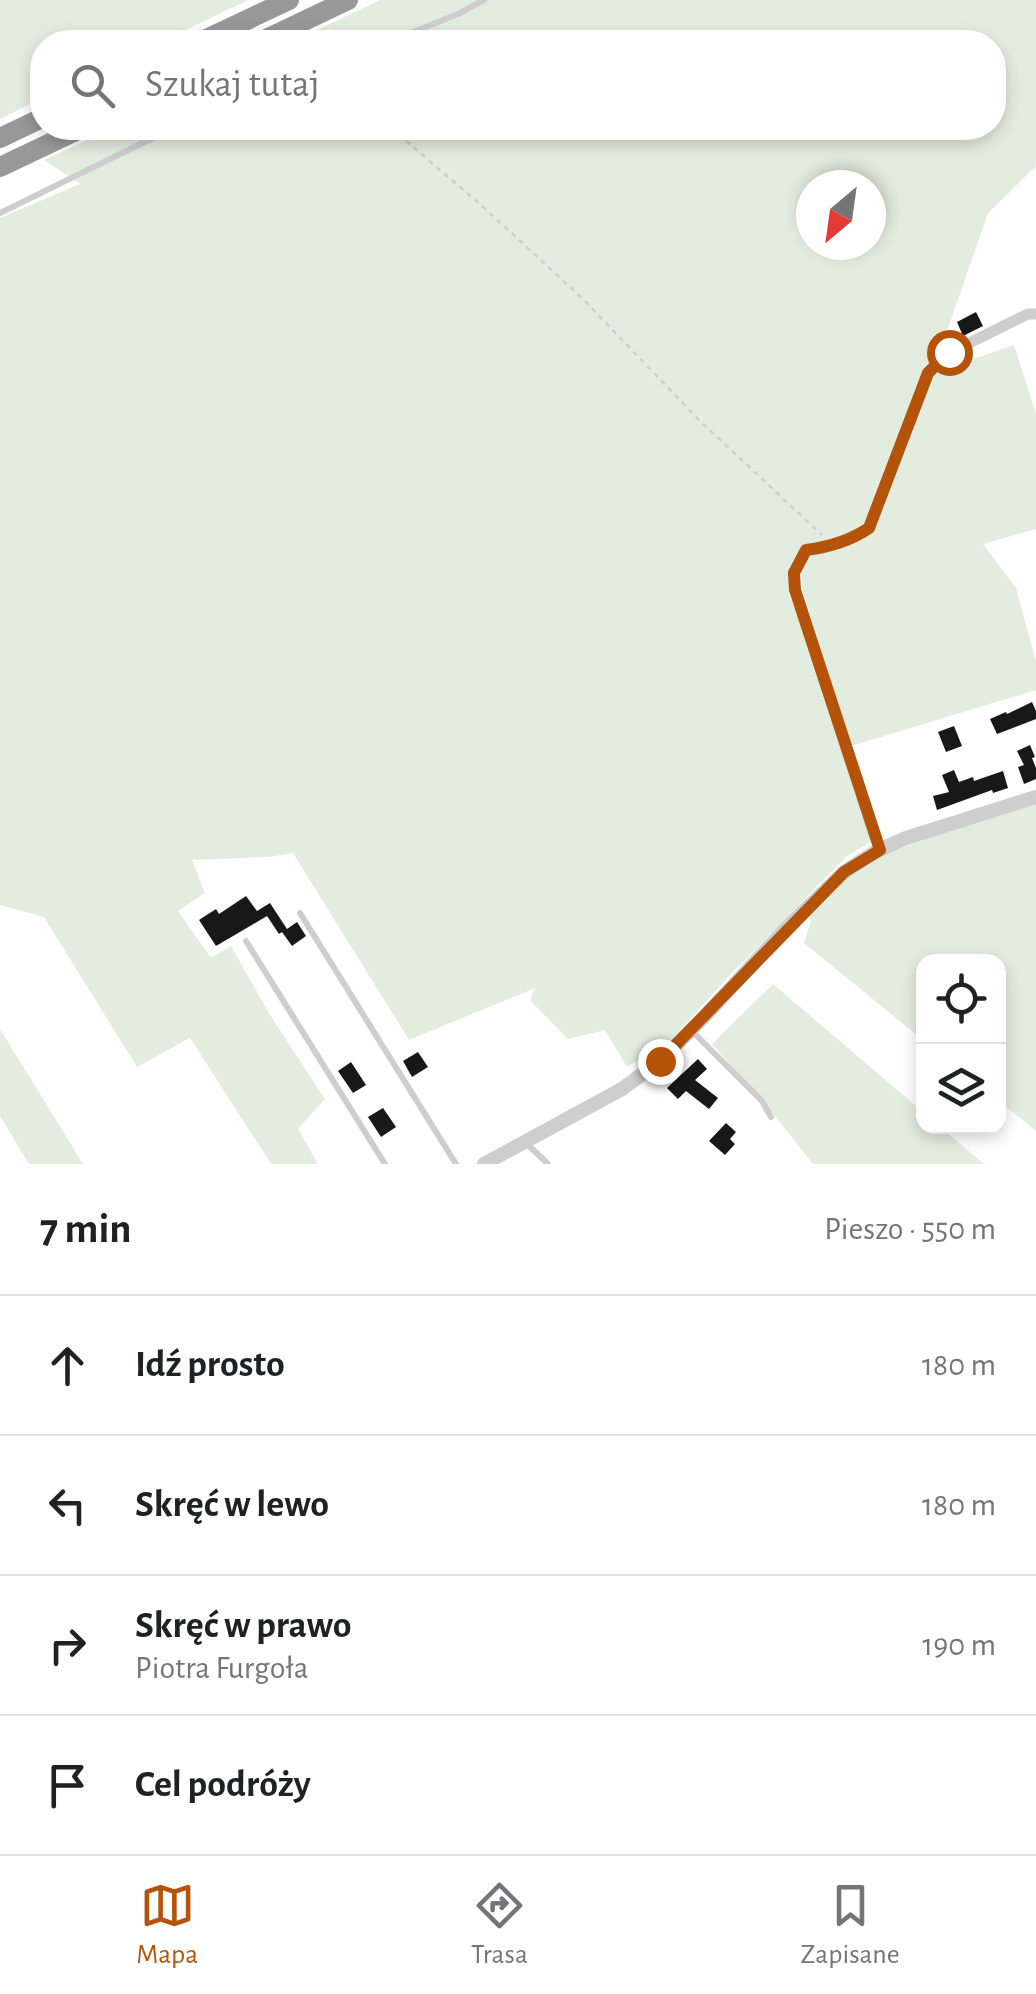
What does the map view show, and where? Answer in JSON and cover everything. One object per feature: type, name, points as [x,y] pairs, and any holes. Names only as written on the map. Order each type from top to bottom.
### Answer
[{"type":"highway","points":[[225,30],[289,0]]},
{"type":"highway","points":[[285,30],[348,0]]},
{"type":"highway","points":[[0,138],[30,124]]},
{"type":"highway","points":[[0,166],[56,140]]},
{"type":"street","points":[[880,850],[795,590],[794,573],[806,550],[854,538],[869,528],[928,373],[949,352],[1028,314],[1036,314]]},
{"type":"street","points":[[484,1164],[622,1090],[660,1061],[844,872],[906,838],[1036,797]]},
{"type":"lane","points":[[418,30],[484,0]]},
{"type":"lane","points":[[0,213],[149,140]]},
{"type":"lane","points":[[300,913],[456,1164]]},
{"type":"lane","points":[[246,941],[386,1164]]},
{"type":"lane","points":[[691,1030],[762,1101],[770,1117]]},
{"type":"lane","points":[[525,1142],[548,1164]]},
{"type":"path","points":[[405,140],[584,299],[699,420],[833,545]]},
{"type":"green space","points":[[0,0],[249,0],[185,30],[30,30],[30,104],[0,119]]},
{"type":"green space","points":[[380,0],[1036,0],[1036,166],[988,213],[937,371],[1014,345],[1036,414],[1036,529],[983,544],[1016,588],[1036,662],[1036,690],[851,746],[803,592],[801,565],[789,568],[789,596],[872,841],[847,856],[674,1037],[627,1067],[605,1030],[568,1039],[530,1000],[535,988],[409,1040],[293,853],[192,860],[205,893],[178,911],[211,958],[231,946],[325,1099],[298,1129],[318,1164],[271,1164],[190,1038],[137,1067],[44,917],[0,905],[0,218],[80,184],[44,160],[88,140],[1006,140],[1006,30],[317,30]]},
{"type":"green space","points":[[1036,802],[1036,1131],[1006,1107],[1006,954],[916,954],[916,1034],[804,943],[811,921],[807,914],[844,876],[885,854]]},
{"type":"green space","points":[[773,984],[916,1106],[916,1134],[948,1134],[984,1164],[813,1164],[712,1044]]},
{"type":"green space","points":[[0,1029],[83,1164],[29,1164],[0,1116]]},
{"type":"building","points":[[976,312],[983,326],[963,336],[957,322]]},
{"type":"building","points":[[1032,702],[1036,719],[997,734],[990,719]]},
{"type":"building","points":[[954,726],[962,746],[946,752],[938,732]]},
{"type":"building","points":[[1030,745],[1036,779],[1024,784],[1018,767],[1024,765],[1017,751]]},
{"type":"building","points":[[954,770],[959,782],[1003,771],[1008,788],[937,810],[933,796],[949,792],[942,775]]},
{"type":"building","points":[[246,896],[257,911],[270,903],[287,929],[297,922],[306,936],[292,946],[267,916],[216,946],[199,920],[216,909],[219,914]]},
{"type":"building","points":[[418,1052],[428,1067],[412,1077],[403,1061]]},
{"type":"building","points":[[698,1059],[707,1069],[695,1080],[718,1098],[709,1109],[686,1091],[678,1099],[667,1088]]},
{"type":"building","points":[[351,1062],[366,1085],[353,1093],[338,1071]]},
{"type":"building","points":[[383,1108],[396,1127],[381,1137],[368,1117]]},
{"type":"building","points":[[726,1123],[736,1132],[730,1139],[735,1144],[725,1155],[709,1141]]},
{"type":"route","points":[[660,1061],[844,872],[880,850],[795,590],[794,573],[806,550],[854,538],[869,528],[928,373],[949,352]]}]
